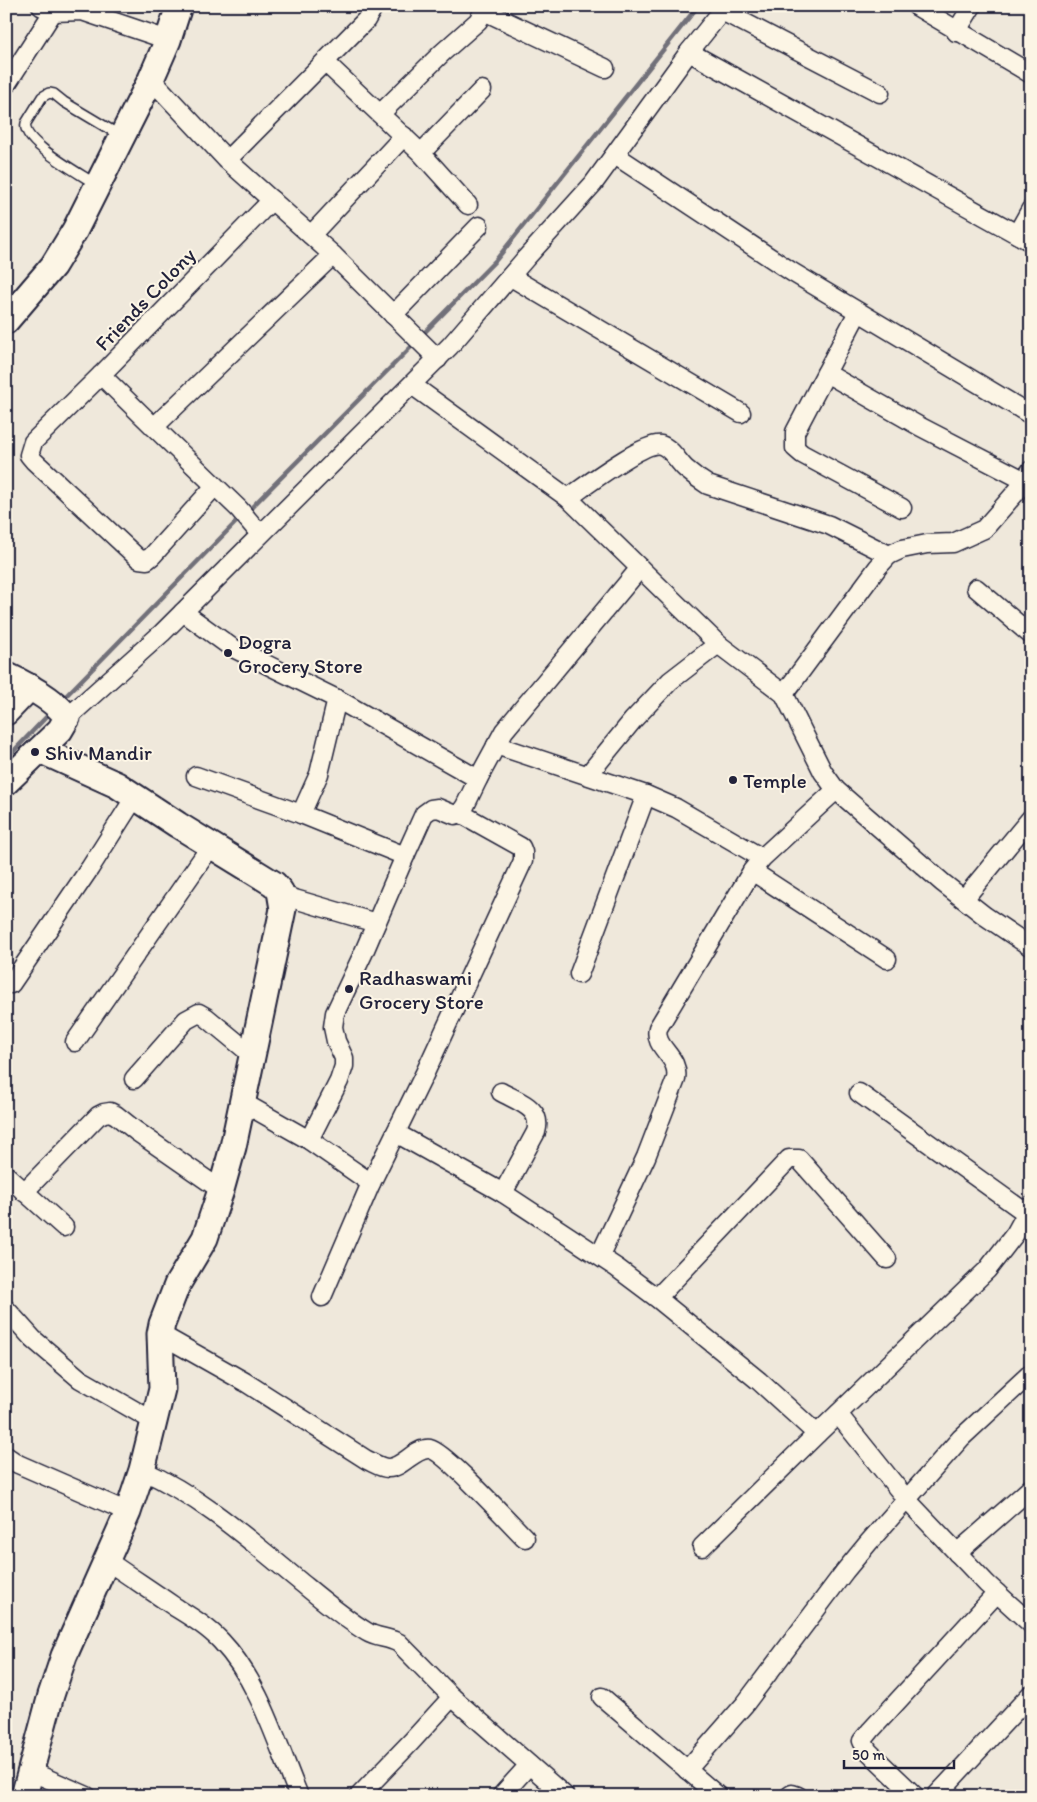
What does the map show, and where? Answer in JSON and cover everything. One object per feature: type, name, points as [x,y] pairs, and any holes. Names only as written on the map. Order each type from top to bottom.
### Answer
[{"type":"street","points":[[6,321],[53,266],[75,230],[151,79],[168,40],[179,6]]},
{"type":"street","points":[[227,160],[366,20],[374,6]]},
{"type":"street","points":[[916,6],[956,32],[1031,74]]},
{"type":"street","points":[[956,32],[972,6]]},
{"type":"street","points":[[380,114],[442,53],[474,25],[486,8],[605,68]]},
{"type":"street","points":[[6,782],[64,726],[65,715],[162,633],[183,612],[250,521],[412,385],[438,359],[593,184],[689,52],[724,8],[880,93]]},
{"type":"street","points":[[6,85],[47,9],[82,11],[168,40]]},
{"type":"street","points":[[689,52],[1024,238],[1031,209]]},
{"type":"street","points":[[325,62],[404,136],[468,205]]},
{"type":"street","points":[[151,79],[227,160],[333,255],[438,359]]},
{"type":"street","points":[[421,153],[482,90]]},
{"type":"street","points":[[311,235],[404,136]]},
{"type":"street","points":[[615,155],[792,272],[1031,414]]},
{"type":"street","name":"Friends Colony","points":[[250,521],[101,376],[272,200]]},
{"type":"street","points":[[393,315],[479,226]]},
{"type":"street","points":[[154,427],[333,255]]},
{"type":"street","points":[[511,277],[741,413]]},
{"type":"street","points":[[858,312],[795,432],[795,448],[802,454],[902,508]]},
{"type":"street","points":[[784,694],[878,567],[889,555],[902,549],[927,544],[953,543],[974,535],[984,529],[1029,478],[919,426],[826,373]]},
{"type":"street","points":[[101,376],[33,442],[29,455],[34,461],[139,559],[147,560],[152,556],[215,486]]},
{"type":"street","points":[[412,385],[568,498],[718,644],[784,694],[823,772],[836,790],[964,899],[1031,947]]},
{"type":"street","points":[[568,498],[638,451],[661,445],[669,450],[695,477],[708,485],[829,525],[889,555]]},
{"type":"street","points":[[309,1140],[344,1066],[344,1058],[336,1041],[335,1013],[364,954],[424,814],[431,809],[438,808],[455,815],[460,813],[504,731],[640,568]]},
{"type":"street","points":[[976,588],[1031,635]]},
{"type":"street","points":[[183,612],[231,647],[337,699],[478,779]]},
{"type":"street","points":[[588,775],[633,720],[670,681],[718,644]]},
{"type":"street","points":[[6,675],[36,691],[65,715]]},
{"type":"street","points":[[6,712],[36,691]]},
{"type":"street","points":[[301,814],[318,774],[337,699]]},
{"type":"street","points":[[496,745],[646,795],[676,808],[887,959]]},
{"type":"street","points":[[24,1796],[51,1695],[72,1637],[128,1512],[142,1470],[162,1389],[160,1334],[162,1324],[177,1285],[205,1238],[222,1190],[283,908],[282,895],[274,884],[117,785],[40,750]]},
{"type":"street","points":[[196,776],[301,814],[405,856]]},
{"type":"street","points":[[600,1255],[646,1157],[676,1079],[678,1071],[675,1063],[657,1038],[658,1028],[757,865],[836,790]]},
{"type":"street","points":[[579,974],[646,795]]},
{"type":"street","points":[[11,984],[90,868],[135,796]]},
{"type":"street","points":[[322,1297],[371,1183],[424,1075],[522,861],[523,852],[520,847],[460,813]]},
{"type":"street","points":[[964,899],[1031,818]]},
{"type":"street","points":[[75,1042],[212,846]]},
{"type":"street","points":[[282,895],[376,923]]},
{"type":"street","points":[[134,1078],[186,1020],[199,1014],[206,1017],[252,1055]]},
{"type":"street","points":[[501,1092],[534,1111],[539,1123],[503,1193]]},
{"type":"street","points":[[702,1547],[987,1270],[1014,1234],[1028,1209],[859,1093]]},
{"type":"street","points":[[242,1102],[309,1140],[371,1183]]},
{"type":"street","points":[[24,1192],[98,1116],[110,1112],[222,1190]]},
{"type":"street","points":[[396,1133],[503,1193],[600,1255],[657,1298],[759,1381],[817,1434]]},
{"type":"street","points":[[657,1298],[789,1159],[799,1160],[887,1259]]},
{"type":"street","points":[[6,1175],[64,1227]]},
{"type":"street","points":[[6,1309],[34,1339],[80,1379],[155,1422]]},
{"type":"street","points":[[160,1334],[245,1382],[382,1468],[396,1466],[419,1452],[428,1449],[438,1453],[525,1538]]},
{"type":"street","points":[[687,1770],[745,1704],[845,1571],[962,1438],[1031,1373]]},
{"type":"street","points":[[838,1414],[907,1500],[997,1594],[1031,1624]]},
{"type":"street","points":[[6,1456],[18,1464],[128,1512]]},
{"type":"street","points":[[142,1470],[166,1481],[221,1516],[320,1598],[356,1625],[375,1636],[392,1639],[399,1643],[452,1697],[565,1796]]},
{"type":"street","points":[[957,1553],[1028,1495]]},
{"type":"street","points":[[106,1560],[204,1626],[230,1652],[246,1672],[256,1692],[299,1796]]},
{"type":"street","points":[[916,1796],[868,1751],[862,1741],[997,1594]]},
{"type":"street","points":[[936,1796],[1031,1694]]},
{"type":"street","points":[[359,1796],[452,1697]]},
{"type":"street","points":[[602,1697],[718,1796]]},
{"type":"street","points":[[502,1796],[529,1765]]},
{"type":"street","points":[[30,1771],[87,1796]]},
{"type":"street","points":[[789,1796],[792,1794],[798,1796]]},
{"type":"lane","points":[[97,185],[43,149],[26,131],[26,122],[42,97],[49,93],[54,94],[64,102],[122,136]]},
{"type":"waterway","points":[[421,336],[496,260],[698,6]]},
{"type":"waterway","points":[[247,512],[416,342]]},
{"type":"waterway","points":[[61,701],[241,517]]},
{"type":"waterway","points":[[6,759],[51,712]]},
{"type":"place","name":"Dogra Grocery Store","points":[[228,653]]},
{"type":"place","name":"Shiv Mandir","points":[[35,752]]},
{"type":"place","name":"Temple","points":[[733,780]]},
{"type":"place","name":"Radhaswami Grocery Store","points":[[349,989]]}]
